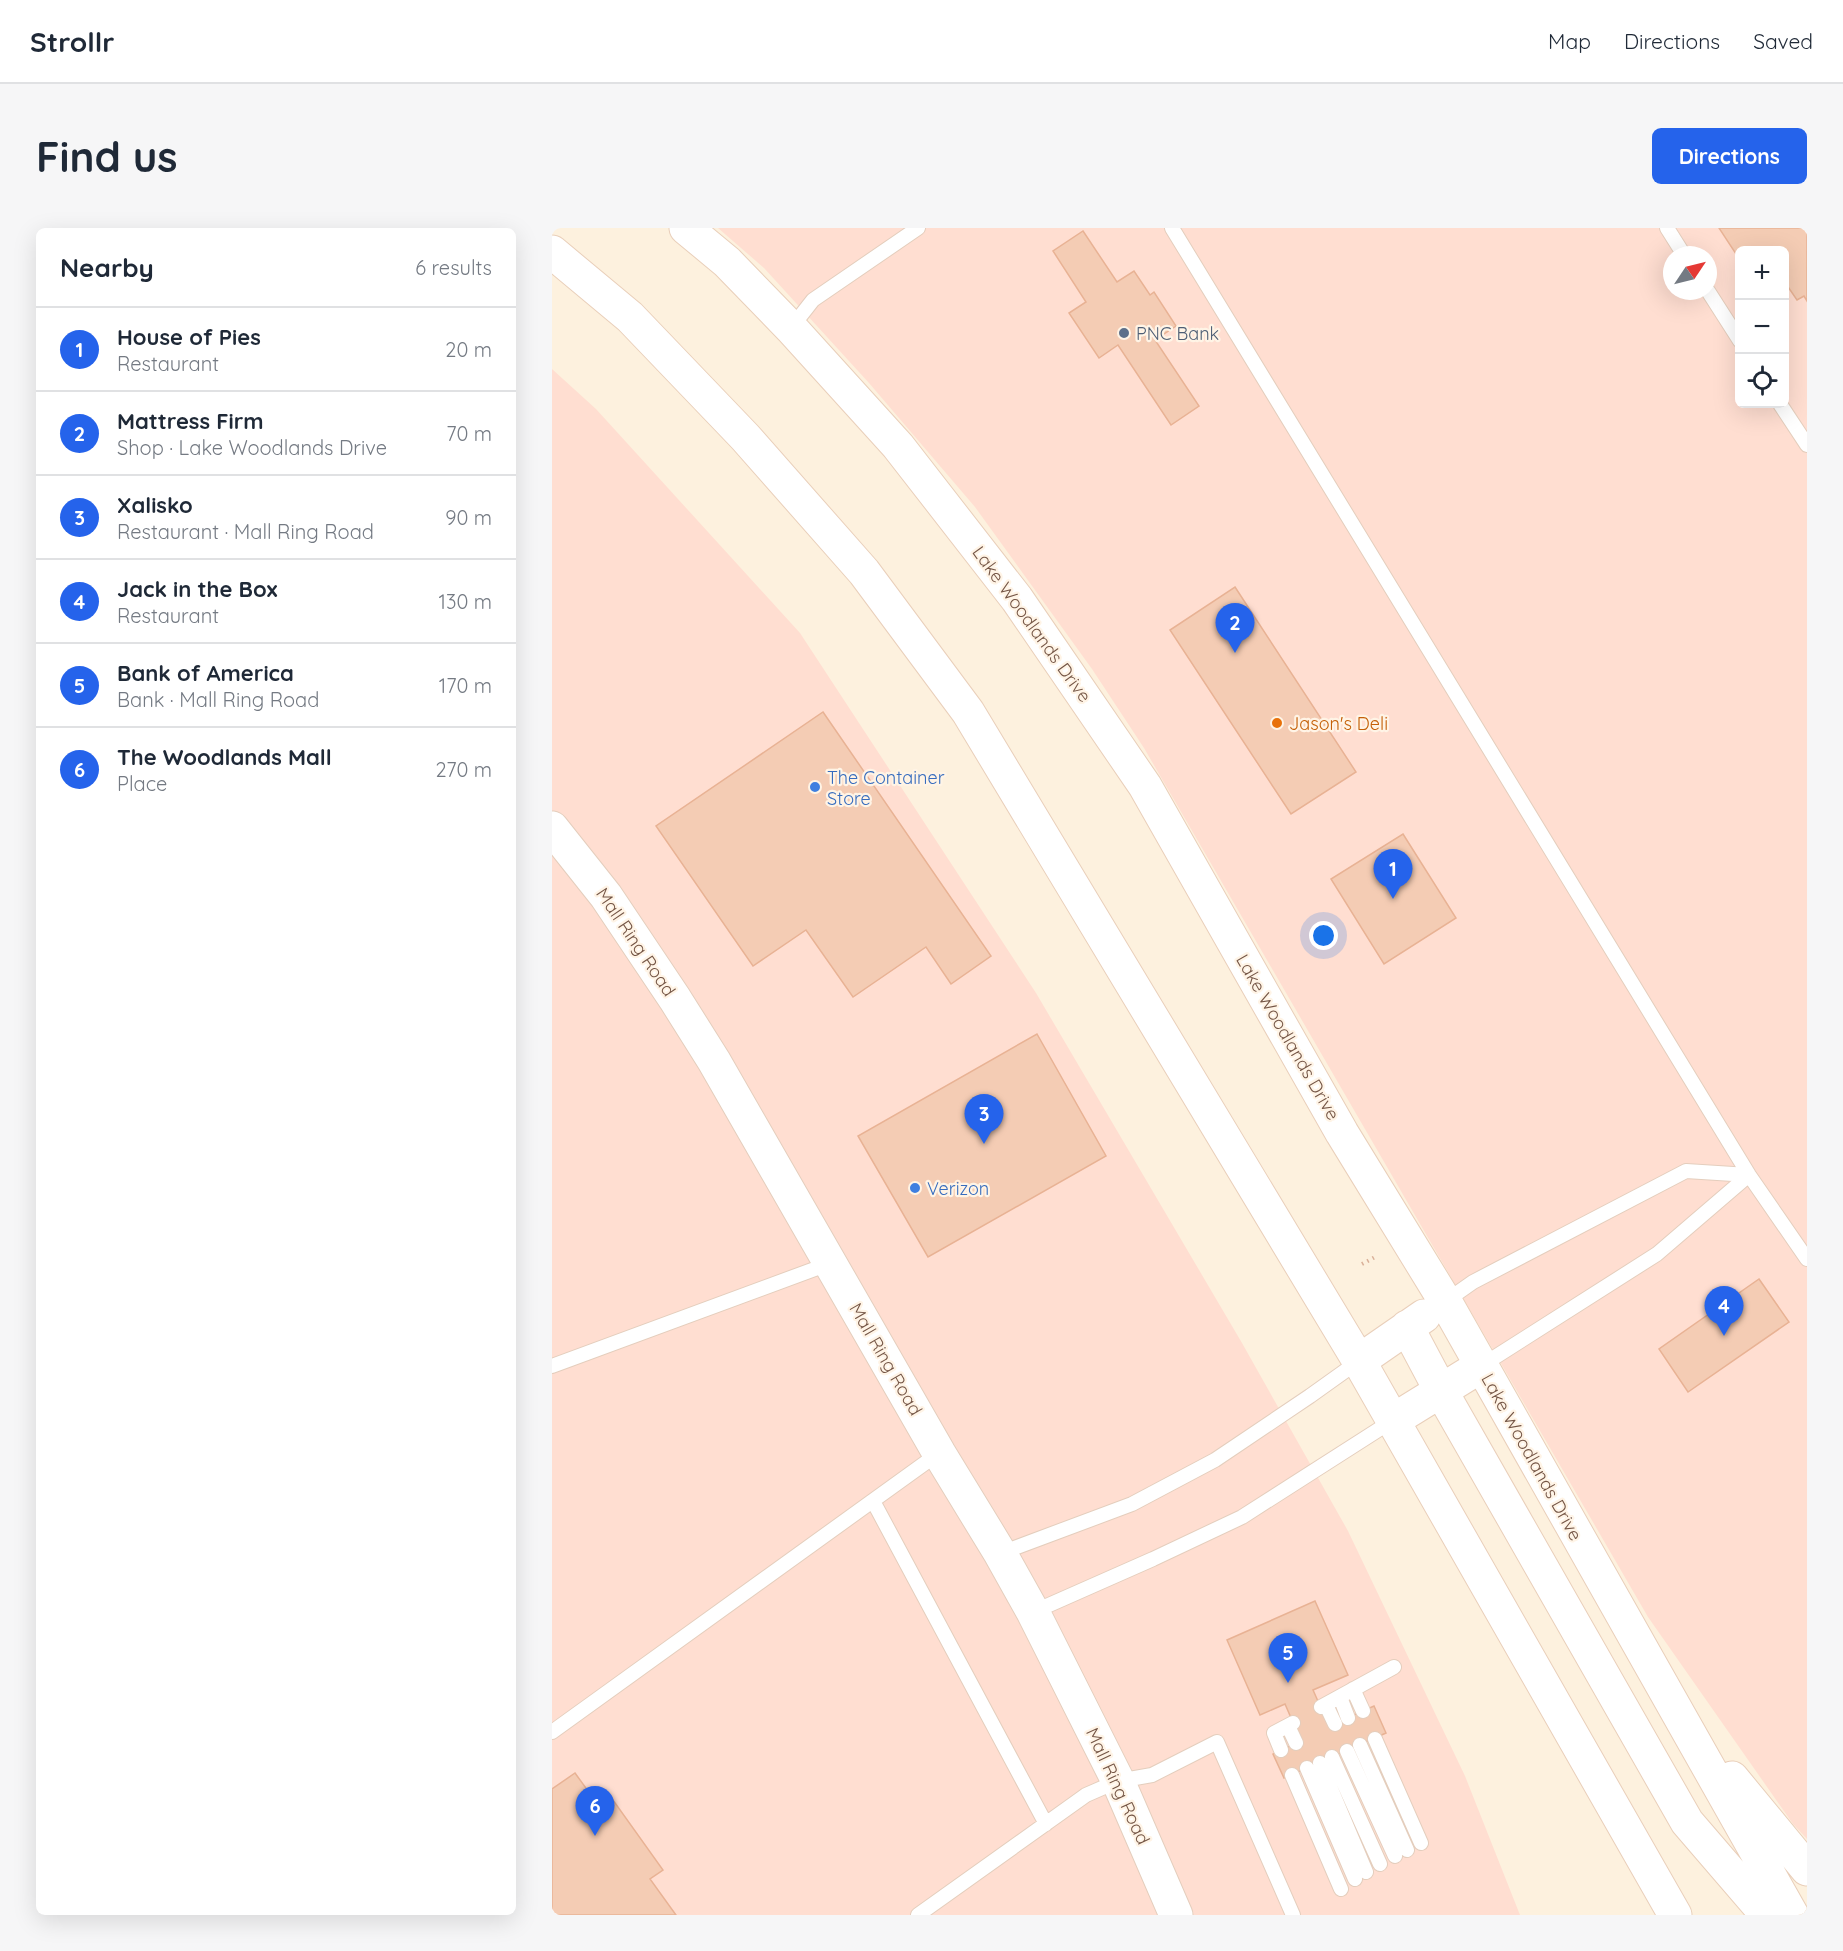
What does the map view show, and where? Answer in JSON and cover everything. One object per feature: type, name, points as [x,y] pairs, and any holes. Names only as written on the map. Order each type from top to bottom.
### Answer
[{"type":"main road","name":"Lake Woodlands Drive","points":[[686,228],[727,262],[791,328],[898,446],[1003,581],[1145,786],[1342,1133],[1445,1301],[1792,1915]]},
{"type":"main road","points":[[552,252],[630,317],[745,438],[864,572],[968,712],[1359,1361],[1659,1899],[1675,1915]]},
{"type":"main road","name":"Mall Ring Road","points":[[552,828],[606,896],[714,1061],[939,1453],[1000,1553],[1033,1612],[1118,1781],[1176,1915]]},
{"type":"main road","points":[[1359,1361],[1445,1301]]},
{"type":"main road","points":[[1407,1327],[1441,1391],[1687,1822],[1767,1915]]},
{"type":"main road","points":[[1392,1421],[1481,1366]]},
{"type":"main road","points":[[1626,1624],[1731,1775],[1807,1869]]},
{"type":"lane","points":[[791,328],[813,300],[918,228]]},
{"type":"lane","points":[[1172,228],[1749,1176],[1807,1259]]},
{"type":"lane","points":[[1667,228],[1678,246]]},
{"type":"lane","points":[[1713,300],[1735,333]]},
{"type":"lane","points":[[1783,408],[1807,445]]},
{"type":"lane","points":[[1445,1301],[1473,1282],[1686,1171],[1749,1176]]},
{"type":"lane","points":[[1481,1366],[1658,1254],[1749,1176]]},
{"type":"lane","points":[[552,1366],[831,1263]]},
{"type":"lane","points":[[1000,1553],[1132,1504],[1215,1460],[1359,1361]]},
{"type":"lane","points":[[1033,1612],[1153,1559],[1242,1516],[1392,1421]]},
{"type":"lane","points":[[552,1732],[939,1453]]},
{"type":"lane","points":[[873,1501],[1046,1824]]},
{"type":"lane","points":[[1335,1724],[1323,1706],[1394,1667]]},
{"type":"lane","points":[[1353,1689],[1363,1711]]},
{"type":"lane","points":[[1340,1697],[1348,1718]]},
{"type":"lane","points":[[1281,1750],[1274,1733],[1291,1724],[1296,1743]]},
{"type":"lane","points":[[1375,1738],[1421,1843]]},
{"type":"lane","points":[[918,1915],[1086,1795],[1118,1781],[1152,1775],[1217,1742],[1293,1915]]},
{"type":"lane","points":[[1347,1750],[1401,1853],[1360,1745]]},
{"type":"lane","points":[[1361,1875],[1320,1763],[1380,1864]]},
{"type":"lane","points":[[1292,1775],[1341,1889]]},
{"type":"path","points":[[1362,1264],[1377,1256]]},
{"type":"shaded area","points":[[718,228],[1807,228],[1807,1839],[1793,1824],[1648,1617],[1144,748],[1092,669],[975,507],[869,383],[764,268]]},
{"type":"shaded area","points":[[552,369],[596,409],[800,633],[1036,993],[1242,1343],[1348,1531],[1465,1776],[1520,1915],[552,1915]]},
{"type":"building","points":[[1719,228],[1807,228],[1807,301],[1804,296],[1797,300],[1789,288],[1789,246],[1735,246],[1735,252]]},
{"type":"building","name":"PNC Bank","points":[[1083,231],[1117,282],[1134,271],[1150,295],[1154,292],[1176,326],[1155,340],[1199,406],[1171,425],[1118,345],[1099,358],[1069,313],[1086,302],[1053,251]]},
{"type":"building","points":[[1235,587],[1356,772],[1291,814],[1170,630]]},
{"type":"building","points":[[823,712],[991,956],[951,984],[926,947],[853,997],[806,930],[753,966],[656,826]]},
{"type":"building","points":[[1403,834],[1456,918],[1384,964],[1331,879]]},
{"type":"building","points":[[1037,1034],[1106,1156],[928,1257],[858,1136]]},
{"type":"building","points":[[1759,1279],[1789,1322],[1688,1392],[1659,1349]]},
{"type":"building","points":[[1315,1601],[1348,1675],[1313,1690],[1329,1726],[1374,1706],[1386,1733],[1284,1778],[1273,1754],[1301,1741],[1285,1704],[1260,1715],[1227,1640]]},
{"type":"building","points":[[575,1773],[596,1802],[608,1793],[663,1870],[650,1879],[676,1915],[552,1915],[552,1789]]},
{"type":"place","name":"PNC Bank","points":[[1124,333]]},
{"type":"place","name":"Mattress Firm","points":[[1235,653]]},
{"type":"place","name":"Jason's Deli","points":[[1277,723]]},
{"type":"place","name":"The Container Store","points":[[815,787]]},
{"type":"place","name":"House of Pies","points":[[1393,899]]},
{"type":"place","name":"Xalisko","points":[[984,1144]]},
{"type":"place","name":"Verizon","points":[[915,1188]]},
{"type":"place","name":"Jack in the Box","points":[[1724,1336]]},
{"type":"place","name":"Bank of America","points":[[1288,1683]]},
{"type":"place","name":"The Woodlands Mall","points":[[595,1836]]}]
